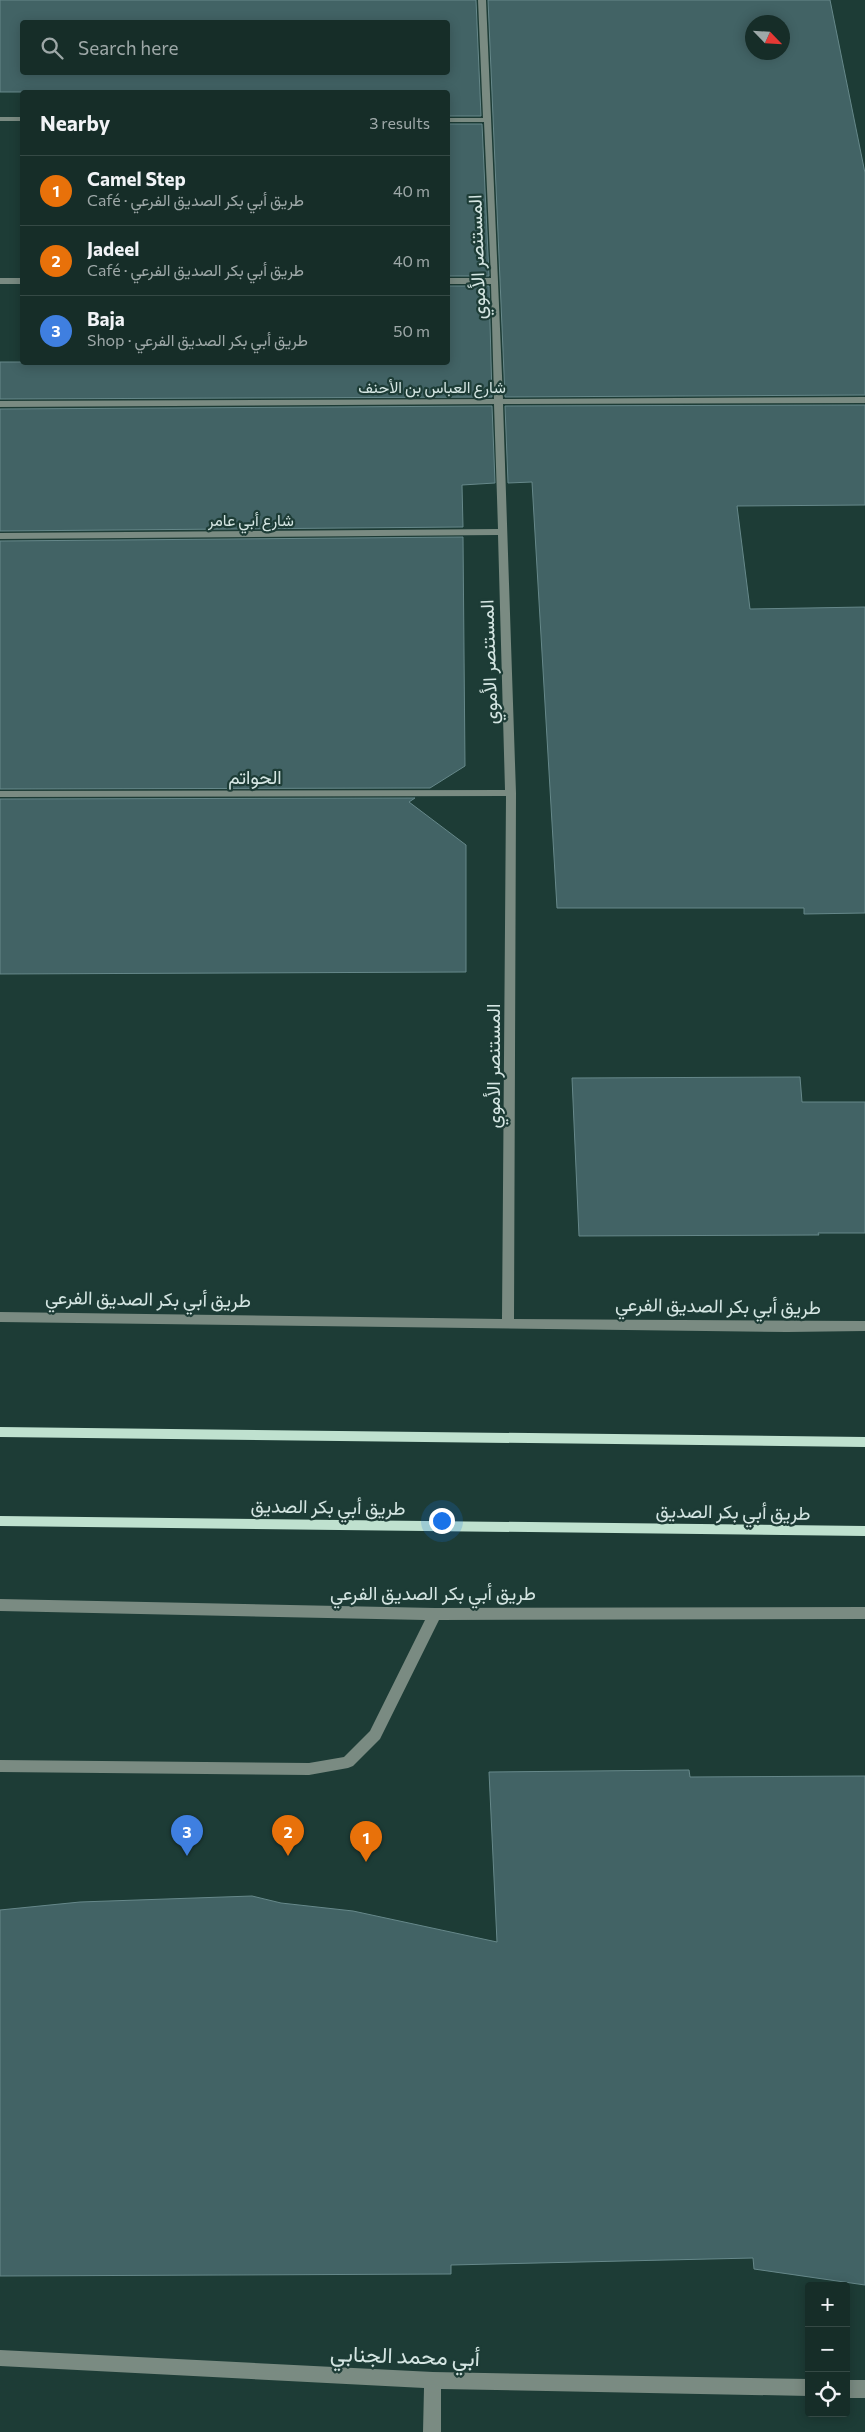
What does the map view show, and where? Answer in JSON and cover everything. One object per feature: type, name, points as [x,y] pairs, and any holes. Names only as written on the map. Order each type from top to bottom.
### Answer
[{"type":"main road","points":[[0,1432],[865,1442]]},
{"type":"main road","name":"طريق أبي بكر الصديق","points":[[0,1521],[865,1531]]},
{"type":"street","name":"المستنصر الأموي","points":[[482,0],[486,120],[495,281],[510,793],[508,1322]]},
{"type":"street","points":[[0,119],[20,119]]},
{"type":"street","points":[[450,120],[486,120]]},
{"type":"street","points":[[0,281],[20,281]]},
{"type":"street","points":[[450,281],[495,281]]},
{"type":"street","name":"شارع العباس بن الأحنف","points":[[0,404],[498,400],[865,400]]},
{"type":"street","name":"شارع أبي عامر","points":[[0,536],[502,532]]},
{"type":"street","name":"الحواتم","points":[[0,794],[510,793]]},
{"type":"street","name":"طريق أبي بكر الصديق الفرعي","points":[[0,1317],[787,1327],[865,1326]]},
{"type":"street","name":"طريق أبي بكر الصديق الفرعي","points":[[0,1605],[435,1614],[865,1612]]},
{"type":"street","points":[[0,1766],[309,1769],[348,1762],[375,1735],[435,1614]]},
{"type":"street","name":"أبي محمد الجنابي","points":[[0,2358],[433,2380],[805,2388]]},
{"type":"street","points":[[432,2432],[433,2380]]},
{"type":"street","points":[[850,2389],[865,2390]]},
{"type":"building","points":[[0,0],[476,0],[481,116],[450,116],[450,90],[20,90],[20,92],[0,92]]},
{"type":"building","points":[[488,0],[830,0],[865,173],[865,395],[505,397]]},
{"type":"building","points":[[450,124],[482,124],[489,276],[450,276]]},
{"type":"building","points":[[450,286],[489,286],[492,397],[0,399],[0,362],[20,362],[20,365],[450,365]]},
{"type":"building","points":[[865,405],[865,505],[737,506],[750,609],[865,607],[865,913],[804,914],[804,908],[557,908],[532,482],[508,483],[505,406]]},
{"type":"building","points":[[492,406],[495,483],[462,485],[463,527],[0,531],[0,409]]},
{"type":"building","points":[[463,537],[465,766],[430,788],[0,789],[0,541]]},
{"type":"building","points":[[415,798],[409,802],[466,845],[466,972],[0,974],[0,799]]},
{"type":"building","points":[[800,1077],[802,1102],[865,1102],[865,1233],[818,1233],[819,1235],[579,1236],[572,1078]]},
{"type":"building","points":[[689,1770],[690,1777],[865,1776],[865,2285],[754,2269],[753,2258],[451,2265],[451,2274],[0,2276],[0,1910],[80,1902],[252,1896],[281,1903],[353,1911],[497,1942],[489,1772]]},
{"type":"place","name":"Baja","points":[[187,1856]]},
{"type":"place","name":"Jadeel","points":[[288,1856]]},
{"type":"place","name":"Camel Step","points":[[366,1862]]}]
